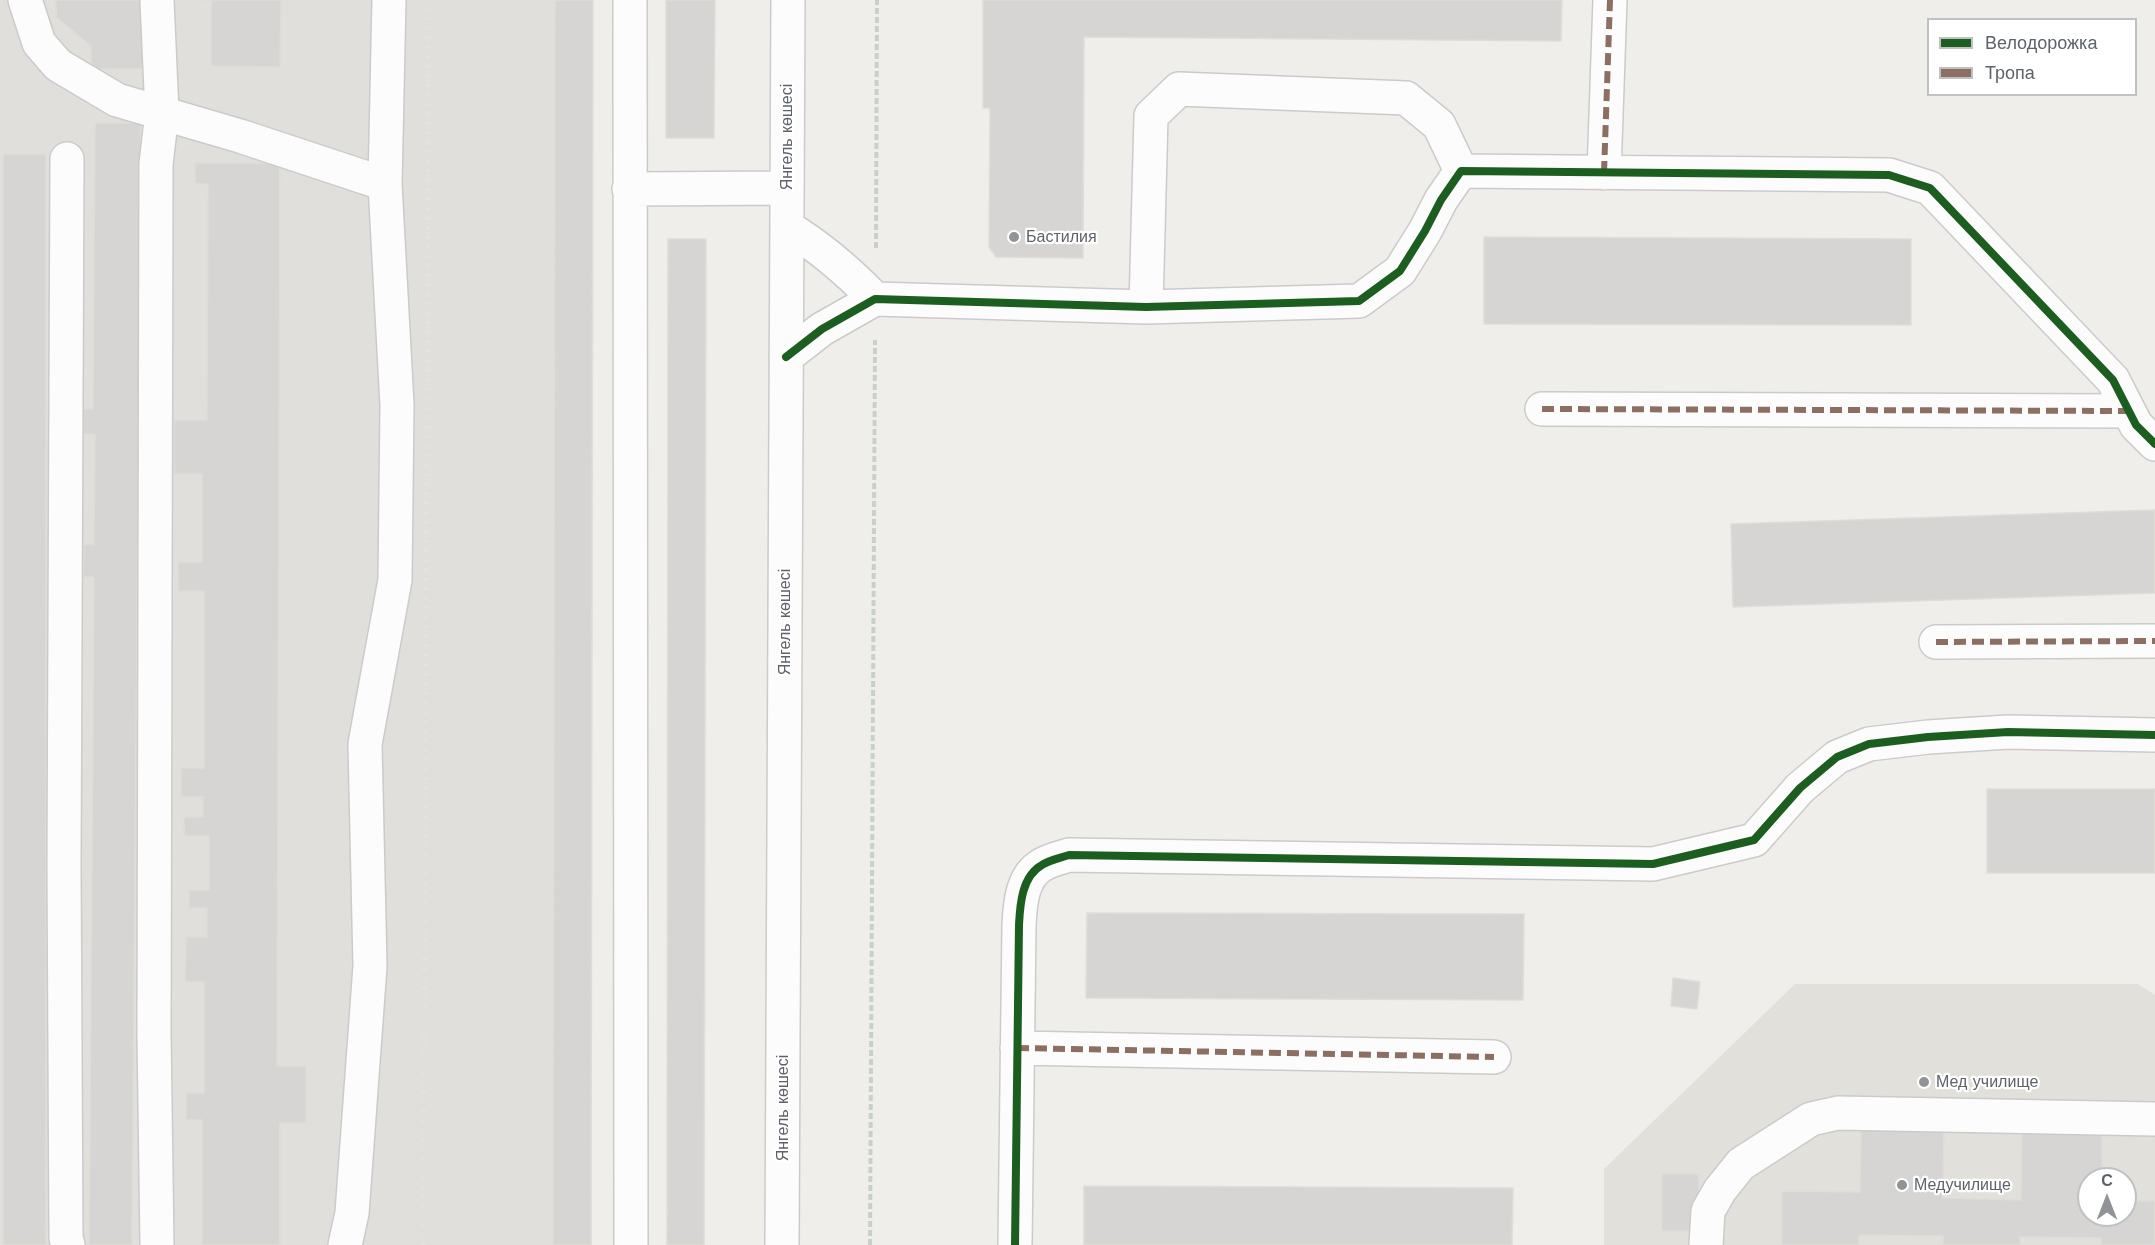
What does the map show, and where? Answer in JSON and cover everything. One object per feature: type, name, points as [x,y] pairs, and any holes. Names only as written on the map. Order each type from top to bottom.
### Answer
[{"type":"street","points":[[25,0],[39,43],[58,65],[117,100],[240,136],[385,184]]},
{"type":"street","points":[[157,0],[162,113],[156,164],[154,1034],[157,1245]]},
{"type":"street","points":[[345,1245],[352,1213],[370,966],[365,744],[395,580],[397,405],[385,184],[389,0]]},
{"type":"street","points":[[630,0],[631,1245]]},
{"type":"street","name":"Янгель көшесі","points":[[782,1245],[788,0]]},
{"type":"street","points":[[1604,173],[1610,0]]},
{"type":"street","points":[[1146,307],[1151,116],[1179,89],[1407,98],[1439,125],[1461,171]]},
{"type":"street","points":[[67,159],[64,888],[68,1245]]},
{"type":"street","points":[[786,357],[822,329],[875,299],[1146,307],[1359,301],[1400,271],[1441,200],[1461,171]]},
{"type":"street","points":[[1461,171],[1889,175],[1930,188],[2114,380],[2127,411],[2136,425],[2155,444]]},
{"type":"street","points":[[629,189],[787,188]]},
{"type":"street","points":[[787,227],[812,242],[847,270],[875,299]]},
{"type":"street","points":[[1542,409],[2127,411]]},
{"type":"street","points":[[1936,642],[2155,641]]},
{"type":"street","points":[[1015,1245],[1018,925],[1021,898],[1028,879],[1041,865],[1069,855],[1653,864],[1754,840],[1800,788],[1837,756],[1869,744],[1928,737],[2008,732],[2155,735]]},
{"type":"street","points":[[1017,1048],[1494,1057]]},
{"type":"street","points":[[1706,1245],[1708,1211],[1720,1190],[1741,1164],[1811,1119],[1838,1113],[2155,1119]]},
{"type":"path","points":[[870,1245],[877,0]]},
{"type":"shaded area","points":[[0,0],[564,0],[592,1245],[0,1245]]},
{"type":"shaded area","name":"Мед училище","points":[[1795,984],[2138,984],[2155,995],[2155,1245],[1604,1245],[1604,1169]]},
{"type":"building","points":[[56,0],[145,0],[145,69],[91,69],[91,46],[56,17]]},
{"type":"building","points":[[198,0],[281,0],[280,67],[211,66],[211,1]]},
{"type":"building","points":[[555,0],[593,0],[591,1245],[553,1245]]},
{"type":"building","points":[[666,0],[715,0],[714,138],[666,138]]},
{"type":"building","points":[[983,0],[1562,0],[1561,41],[1084,37],[1083,258],[996,257],[989,247],[990,108],[983,108]]},
{"type":"building","points":[[95,123],[141,123],[132,1245],[89,1245],[94,577],[83,577],[84,544],[94,545],[95,434],[75,434],[75,409],[93,409]]},
{"type":"building","points":[[3,154],[46,154],[46,1245],[3,1245]]},
{"type":"building","points":[[195,163],[280,163],[277,1066],[306,1066],[306,1123],[280,1123],[280,1245],[202,1245],[202,1120],[186,1120],[186,1093],[204,1093],[204,982],[185,982],[186,937],[207,937],[207,908],[189,908],[189,890],[209,890],[209,836],[184,836],[184,817],[203,817],[203,797],[181,797],[181,768],[204,768],[204,591],[178,591],[178,562],[202,562],[202,474],[174,474],[174,420],[207,420],[208,184],[195,184]]},
{"type":"building","points":[[1484,237],[1911,239],[1911,325],[1484,324]]},
{"type":"building","points":[[668,239],[706,239],[704,1245],[667,1245]]},
{"type":"building","points":[[2155,510],[2155,593],[1733,607],[1731,524]]},
{"type":"building","points":[[1987,789],[2155,789],[2155,873],[1987,873]]},
{"type":"building","points":[[1087,913],[1524,914],[1523,1000],[1086,998]]},
{"type":"building","points":[[1673,978],[1700,982],[1697,1009],[1671,1006]]},
{"type":"building","name":"Медучилище","points":[[1861,1127],[1944,1127],[1943,1198],[2021,1200],[2022,1129],[2102,1130],[2102,1167],[2077,1167],[2077,1227],[2137,1227],[2137,1201],[2155,1201],[2155,1245],[2101,1245],[2101,1238],[2020,1237],[2020,1245],[1943,1245],[1943,1236],[1859,1235],[1859,1245],[1782,1245],[1782,1191],[1860,1192]]},
{"type":"building","points":[[1662,1174],[1699,1174],[1699,1231],[1662,1231]]},
{"type":"building","points":[[1084,1186],[1513,1188],[1512,1245],[1084,1245]]},
{"type":"railway","points":[[423,1245],[429,0]]},
{"type":"marked path","points":[[1604,173],[1610,0]]},
{"type":"marked path","points":[[1542,409],[2127,411]]},
{"type":"marked path","points":[[1936,642],[2155,641]]},
{"type":"marked path","points":[[1017,1048],[1494,1057]]},
{"type":"cycle path","points":[[786,357],[822,329],[875,299],[1146,307],[1359,301],[1400,271],[1441,200],[1461,171],[1889,175],[1930,188],[2113,380],[2136,425],[2155,444]]},
{"type":"cycle path","points":[[1015,1245],[1019,917],[1026,883],[1035,870],[1048,862],[1069,855],[1653,864],[1754,840],[1800,788],[1837,757],[1869,744],[1928,737],[2008,732],[2155,735]]},
{"type":"place","name":"Бастилия","points":[[1014,237]]},
{"type":"place","name":"Мед училище","points":[[1924,1082]]},
{"type":"place","name":"Медучилище","points":[[1902,1185]]}]
